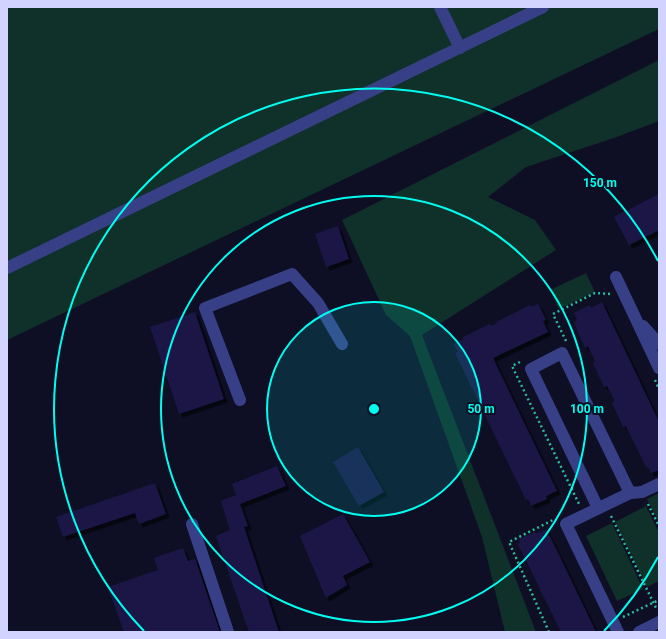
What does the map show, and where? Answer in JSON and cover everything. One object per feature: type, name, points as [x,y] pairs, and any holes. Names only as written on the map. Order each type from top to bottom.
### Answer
[{"type":"lane","points":[[440,7],[460,48]]},
{"type":"lane","points":[[7,268],[543,7]]},
{"type":"lane","points":[[240,400],[205,308],[292,274],[318,303],[342,344]]},
{"type":"lane","points":[[616,277],[659,368]]},
{"type":"lane","points":[[634,316],[659,344]]},
{"type":"lane","points":[[602,506],[530,369],[562,354],[630,493]]},
{"type":"lane","points":[[616,627],[566,524],[630,493],[642,492],[659,484]]},
{"type":"lane","points":[[192,524],[228,632]]},
{"type":"lane","points":[[639,632],[659,622]]},
{"type":"path","points":[[642,492],[659,526]]},
{"type":"path","points":[[602,506],[659,615]]},
{"type":"path","points":[[549,632],[509,542],[558,518]]},
{"type":"path","points":[[616,627],[659,600]]},
{"type":"green space","points":[[7,7],[659,7],[659,29],[7,340]]},
{"type":"green space","points":[[659,60],[659,121],[614,138],[526,167],[488,197],[535,220],[556,250],[422,335],[536,632],[505,632],[482,537],[410,336],[386,315],[342,220]]},
{"type":"green space","points":[[586,273],[595,292],[559,309],[550,290]]},
{"type":"green space","points":[[659,493],[659,522],[647,499]]},
{"type":"green space","points":[[646,506],[657,529],[659,528],[659,581],[647,587],[615,522]]},
{"type":"green space","points":[[612,523],[643,589],[617,601],[586,536]]},
{"type":"building","points":[[659,194],[659,230],[629,245],[614,217]]},
{"type":"building","points":[[338,226],[349,259],[326,267],[315,234]]},
{"type":"building","points":[[602,302],[659,422],[659,470],[651,473],[648,467],[646,467],[626,426],[623,427],[612,403],[615,401],[607,386],[604,387],[593,363],[595,361],[588,346],[585,348],[574,323],[577,319],[574,313],[590,305],[591,308]]},
{"type":"building","points":[[538,304],[546,320],[543,321],[548,332],[493,358],[557,491],[546,496],[547,499],[531,506],[528,499],[526,500],[455,353],[458,352],[454,344],[464,339],[463,337],[490,324],[491,326],[530,305],[531,307]]},
{"type":"building","points":[[195,312],[224,399],[179,414],[150,327]]},
{"type":"building","points":[[358,447],[384,492],[359,506],[333,462]]},
{"type":"building","points":[[277,466],[286,486],[240,504],[248,526],[244,527],[279,632],[249,632],[216,536],[230,530],[221,501],[236,495],[232,484]]},
{"type":"building","points":[[155,483],[166,514],[139,524],[135,513],[63,537],[56,517]]},
{"type":"building","points":[[343,514],[370,562],[343,576],[347,585],[326,598],[300,536]]},
{"type":"building","points":[[546,529],[596,632],[561,632],[518,544],[520,543],[519,539],[535,532],[536,534]]},
{"type":"building","points":[[183,548],[188,561],[195,559],[220,632],[124,632],[108,587],[158,570],[154,558]]}]
